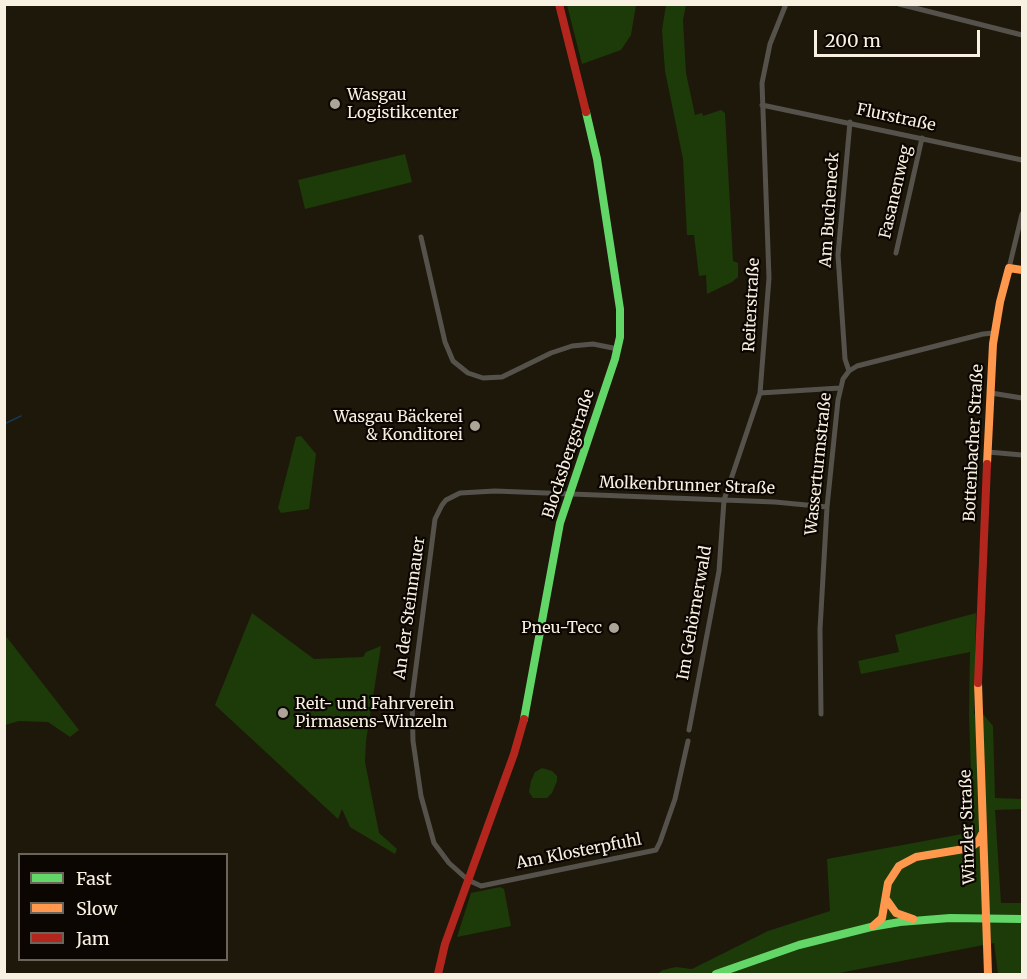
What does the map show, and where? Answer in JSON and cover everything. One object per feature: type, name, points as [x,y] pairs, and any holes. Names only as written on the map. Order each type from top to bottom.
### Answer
[{"type":"main road","name":"Blocksbergstraße","points":[[438,975],[445,944],[514,754],[525,717],[556,543],[568,495],[618,349],[621,326],[597,159],[559,4]]},
{"type":"main road","points":[[1009,268],[1023,270]]},
{"type":"main road","name":"Bottenbacher Straße","points":[[977,678],[994,333],[1009,268]]},
{"type":"main road","name":"Winzler Straße","points":[[977,678],[988,975]]},
{"type":"main road","points":[[963,850],[978,843],[982,833]]},
{"type":"main road","points":[[871,927],[882,918],[885,894],[891,876],[899,866],[909,860],[926,854],[963,850],[973,852],[983,861]]},
{"type":"main road","points":[[885,894],[889,904],[899,915],[929,920]]},
{"type":"main road","points":[[716,975],[799,945],[871,927],[929,920],[1023,919]]},
{"type":"street","name":"Reiterstraße","points":[[724,500],[760,393],[769,278],[762,83],[770,44],[786,4]]},
{"type":"street","points":[[899,4],[1023,35]]},
{"type":"street","name":"Flurstraße","points":[[762,105],[1023,160]]},
{"type":"street","name":"Am Bucheneck","points":[[849,371],[846,359],[838,255],[850,122]]},
{"type":"street","name":"Fasanenweg","points":[[896,253],[922,138]]},
{"type":"street","name":"Bottenbacher Straße","points":[[1009,268],[1023,214]]},
{"type":"street","points":[[421,237],[445,342],[453,361],[468,373],[483,378],[502,377],[551,353],[572,346],[593,344],[618,349]]},
{"type":"street","points":[[849,371],[857,366],[994,333]]},
{"type":"street","name":"Wasserturmstraße","points":[[821,714],[820,628],[826,507],[840,388],[849,371]]},
{"type":"street","points":[[760,393],[840,388]]},
{"type":"street","points":[[991,393],[1023,398]]},
{"type":"street","points":[[988,452],[1023,455]]},
{"type":"street","name":"Molkenbrunner Straße","points":[[442,505],[446,500],[460,493],[495,491],[724,500],[826,507]]},
{"type":"street","name":"Im Gehörnerwald","points":[[689,730],[719,571],[724,500]]},
{"type":"street","name":"An der Steinmauer","points":[[442,505],[435,519],[416,660],[412,698],[413,741],[421,795],[434,843],[448,863],[468,880]]},
{"type":"street","name":"Am Klosterpfuhl","points":[[468,880],[476,885],[484,885],[656,850],[675,799],[688,741]]},
{"type":"green space","points":[[567,5],[636,5],[631,35],[621,50],[582,64]]},
{"type":"green space","points":[[666,5],[686,5],[683,20],[686,73],[695,115],[702,113],[703,116],[721,110],[725,113],[733,261],[738,263],[738,277],[707,294],[706,275],[699,276],[694,235],[687,235],[683,159],[665,71],[662,30]]},
{"type":"green space","points":[[405,154],[412,182],[305,209],[298,180]]},
{"type":"green space","points":[[301,436],[316,454],[309,509],[281,513],[278,508],[296,437]]},
{"type":"green space","name":"Reit- und Fahrverein Pirmasens-Winzeln","points":[[252,613],[314,659],[363,657],[366,652],[381,646],[366,741],[365,762],[379,833],[397,849],[395,854],[350,827],[342,809],[338,819],[215,705]]},
{"type":"green space","points":[[976,613],[974,714],[983,714],[993,726],[995,798],[1022,799],[1022,809],[995,810],[1001,903],[1022,903],[1022,974],[998,974],[994,943],[834,974],[657,974],[676,967],[692,969],[768,931],[830,911],[827,859],[973,832],[969,714],[970,652],[861,674],[858,661],[899,652],[895,635]]},
{"type":"green space","points":[[5,635],[79,730],[70,737],[48,722],[19,721],[5,725]]},
{"type":"green space","points":[[542,768],[552,771],[557,776],[557,781],[547,798],[533,798],[529,792],[531,781],[535,772]]},
{"type":"green space","points":[[500,887],[504,889],[511,926],[457,937],[471,893]]},
{"type":"waterway","points":[[4,424],[21,416]]},
{"type":"traffic: fast","points":[[524,719],[560,523],[615,359],[620,337],[620,309],[597,159],[586,112]]},
{"type":"traffic: fast","points":[[716,974],[799,945],[871,927],[950,918],[1022,919]]},
{"type":"traffic: slow","points":[[987,464],[993,344],[1000,302],[1009,268],[1022,270]]},
{"type":"traffic: slow","points":[[978,683],[988,974]]},
{"type":"traffic: slow","points":[[873,926],[882,918],[888,883],[899,866],[916,857],[970,848],[978,842],[982,834]]},
{"type":"traffic: slow","points":[[886,899],[896,913],[913,919]]},
{"type":"traffic: jam","points":[[559,4],[586,112]]},
{"type":"traffic: jam","points":[[978,683],[987,464]]},
{"type":"traffic: jam","points":[[438,974],[445,944],[514,754],[524,719]]},
{"type":"place","name":"Wasgau Logistikcenter","points":[[335,104]]},
{"type":"place","name":"Wasgau Bäckerei & Konditorei","points":[[475,426]]},
{"type":"place","name":"Pneu-Tecc","points":[[614,628]]},
{"type":"place","name":"Reit- und Fahrverein Pirmasens-Winzeln","points":[[283,713]]}]
